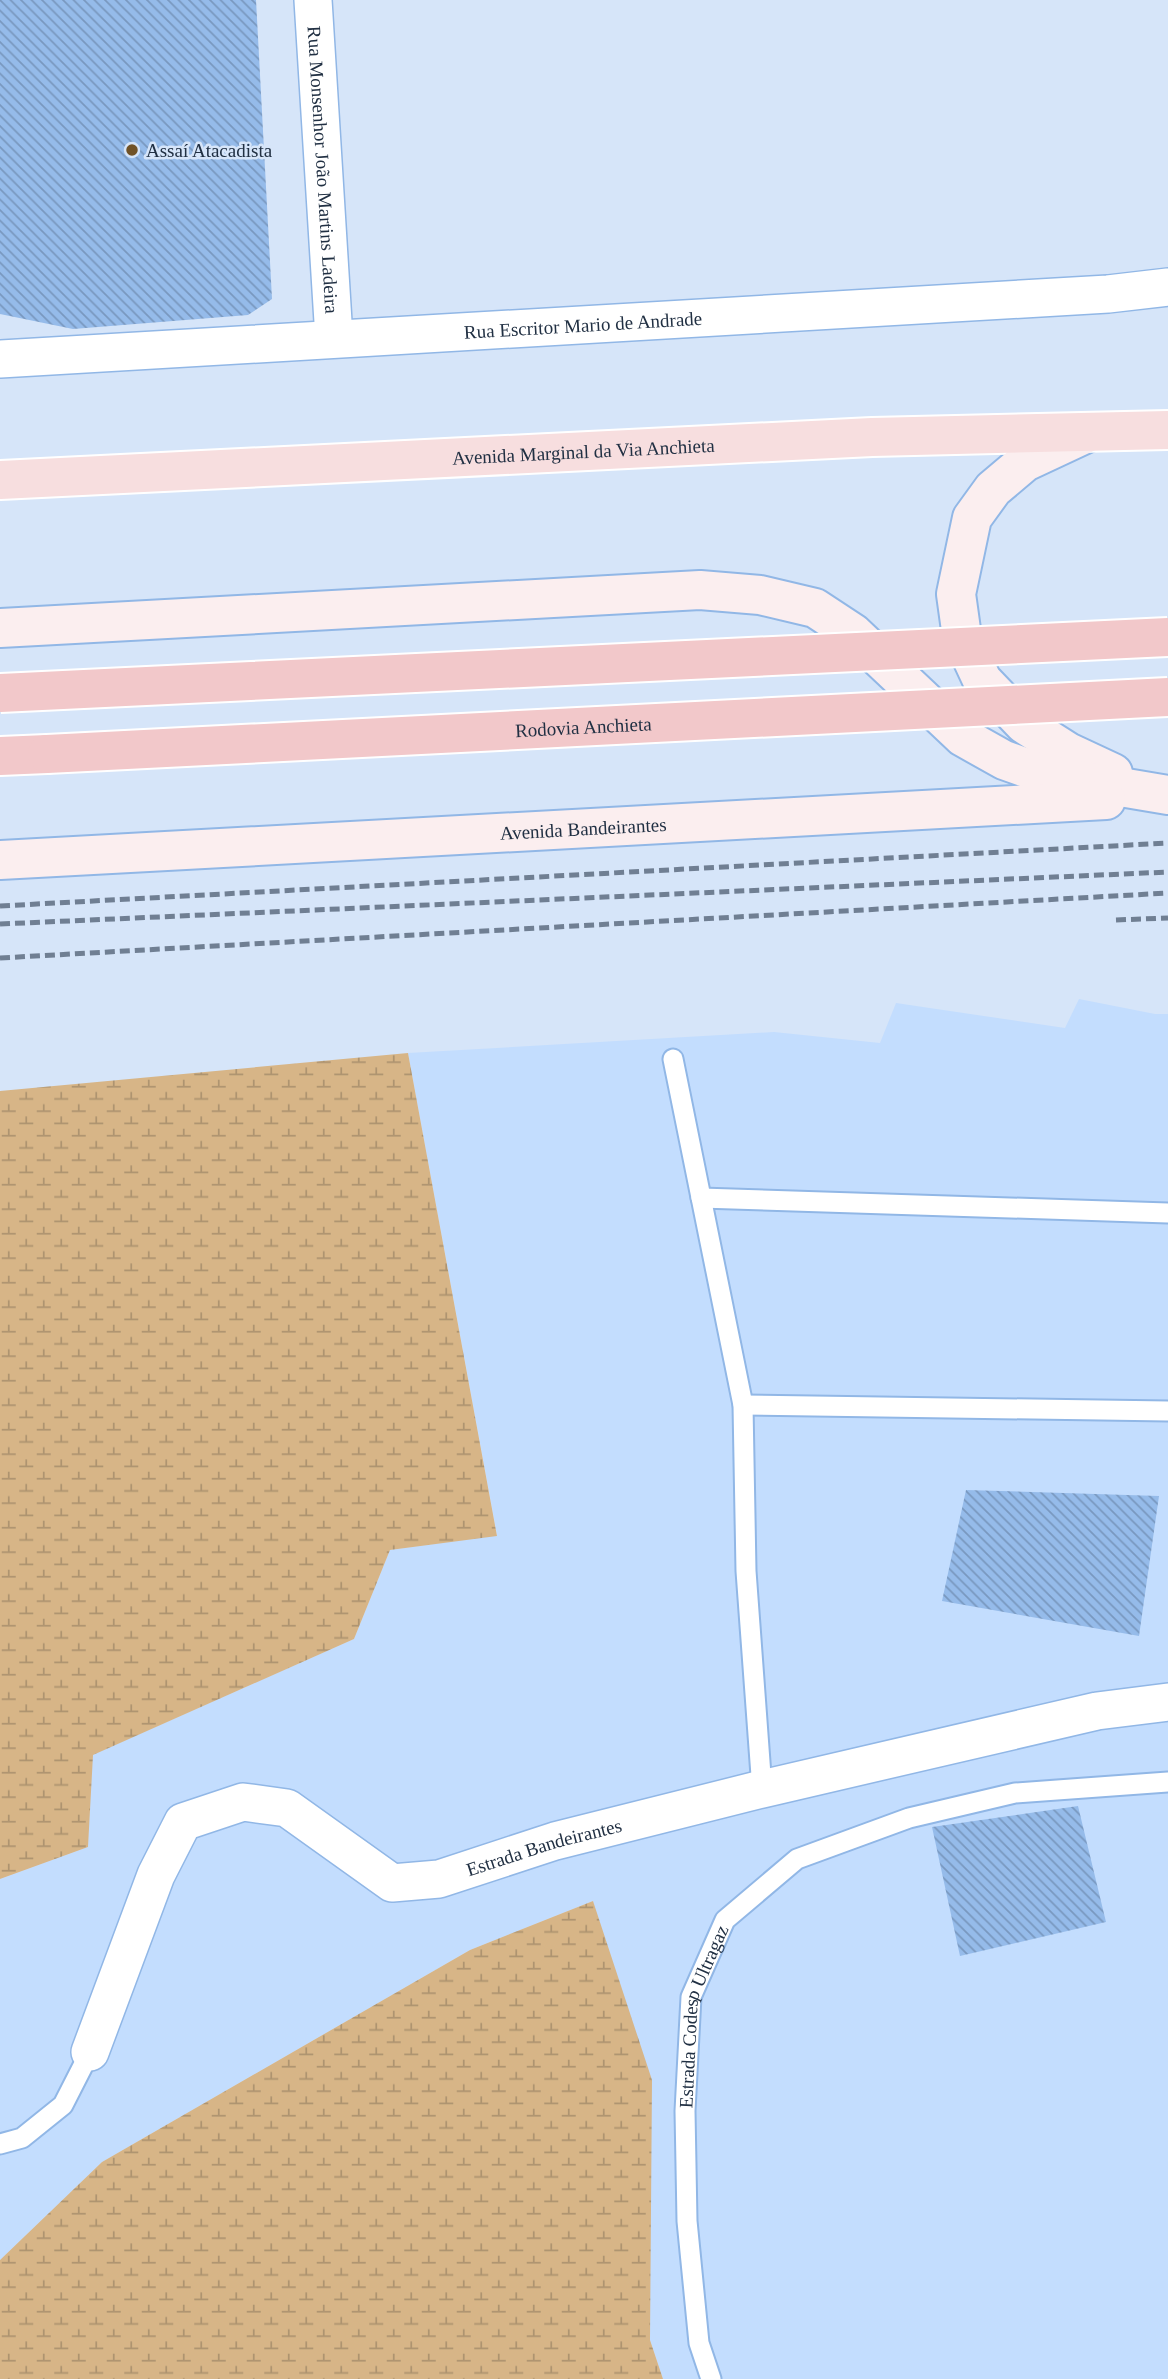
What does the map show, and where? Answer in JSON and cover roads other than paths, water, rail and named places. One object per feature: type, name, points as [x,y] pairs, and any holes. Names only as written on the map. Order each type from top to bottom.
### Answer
[{"type":"highway","points":[[0,693],[1168,637]]},
{"type":"highway","name":"Rodovia Anchieta","points":[[0,756],[1168,698]]},
{"type":"main road","name":"Avenida Marginal da Via Anchieta","points":[[0,480],[872,438],[1168,430]]},
{"type":"main road","points":[[1087,433],[1025,462],[993,489],[972,518],[956,594],[962,638],[982,680],[1024,724],[1068,752],[1168,795]]},
{"type":"main road","points":[[0,628],[700,590],[760,595],[815,608],[853,633],[963,737],[1004,760],[1042,774],[1168,795]]},
{"type":"main road","name":"Avenida Bandeirantes","points":[[0,860],[1168,795]]},
{"type":"street","name":"Rua Monsenhor João Martins Ladeira","points":[[313,0],[334,338]]},
{"type":"street","name":"Rua Escritor Mario de Andrade","points":[[0,359],[1108,294],[1168,287]]},
{"type":"street","name":"Estrada Bandeirantes","points":[[90,2052],[156,1875],[183,1822],[243,1802],[287,1808],[392,1882],[439,1879],[555,1841],[762,1789],[1097,1711],[1168,1702]]},
{"type":"lane","points":[[673,1059],[743,1405],[746,1571],[762,1789]]},
{"type":"lane","points":[[701,1198],[1168,1213]]},
{"type":"lane","points":[[743,1405],[1168,1411]]},
{"type":"lane","name":"Estrada Codesp Ultragaz","points":[[711,2379],[699,2343],[687,2221],[685,2111],[691,1997],[725,1920],[797,1859],[909,1818],[1015,1793],[1168,1782]]},
{"type":"lane","points":[[0,2144],[22,2138],[63,2105],[90,2052]]},
{"type":"railway","points":[[0,906],[1168,843]]},
{"type":"railway","points":[[0,924],[1168,872]]},
{"type":"railway","points":[[0,958],[1168,893]]},
{"type":"railway","points":[[1116,920],[1168,918]]},
{"type":"place","name":"Assaí Atacadista","points":[[132,150]]}]
